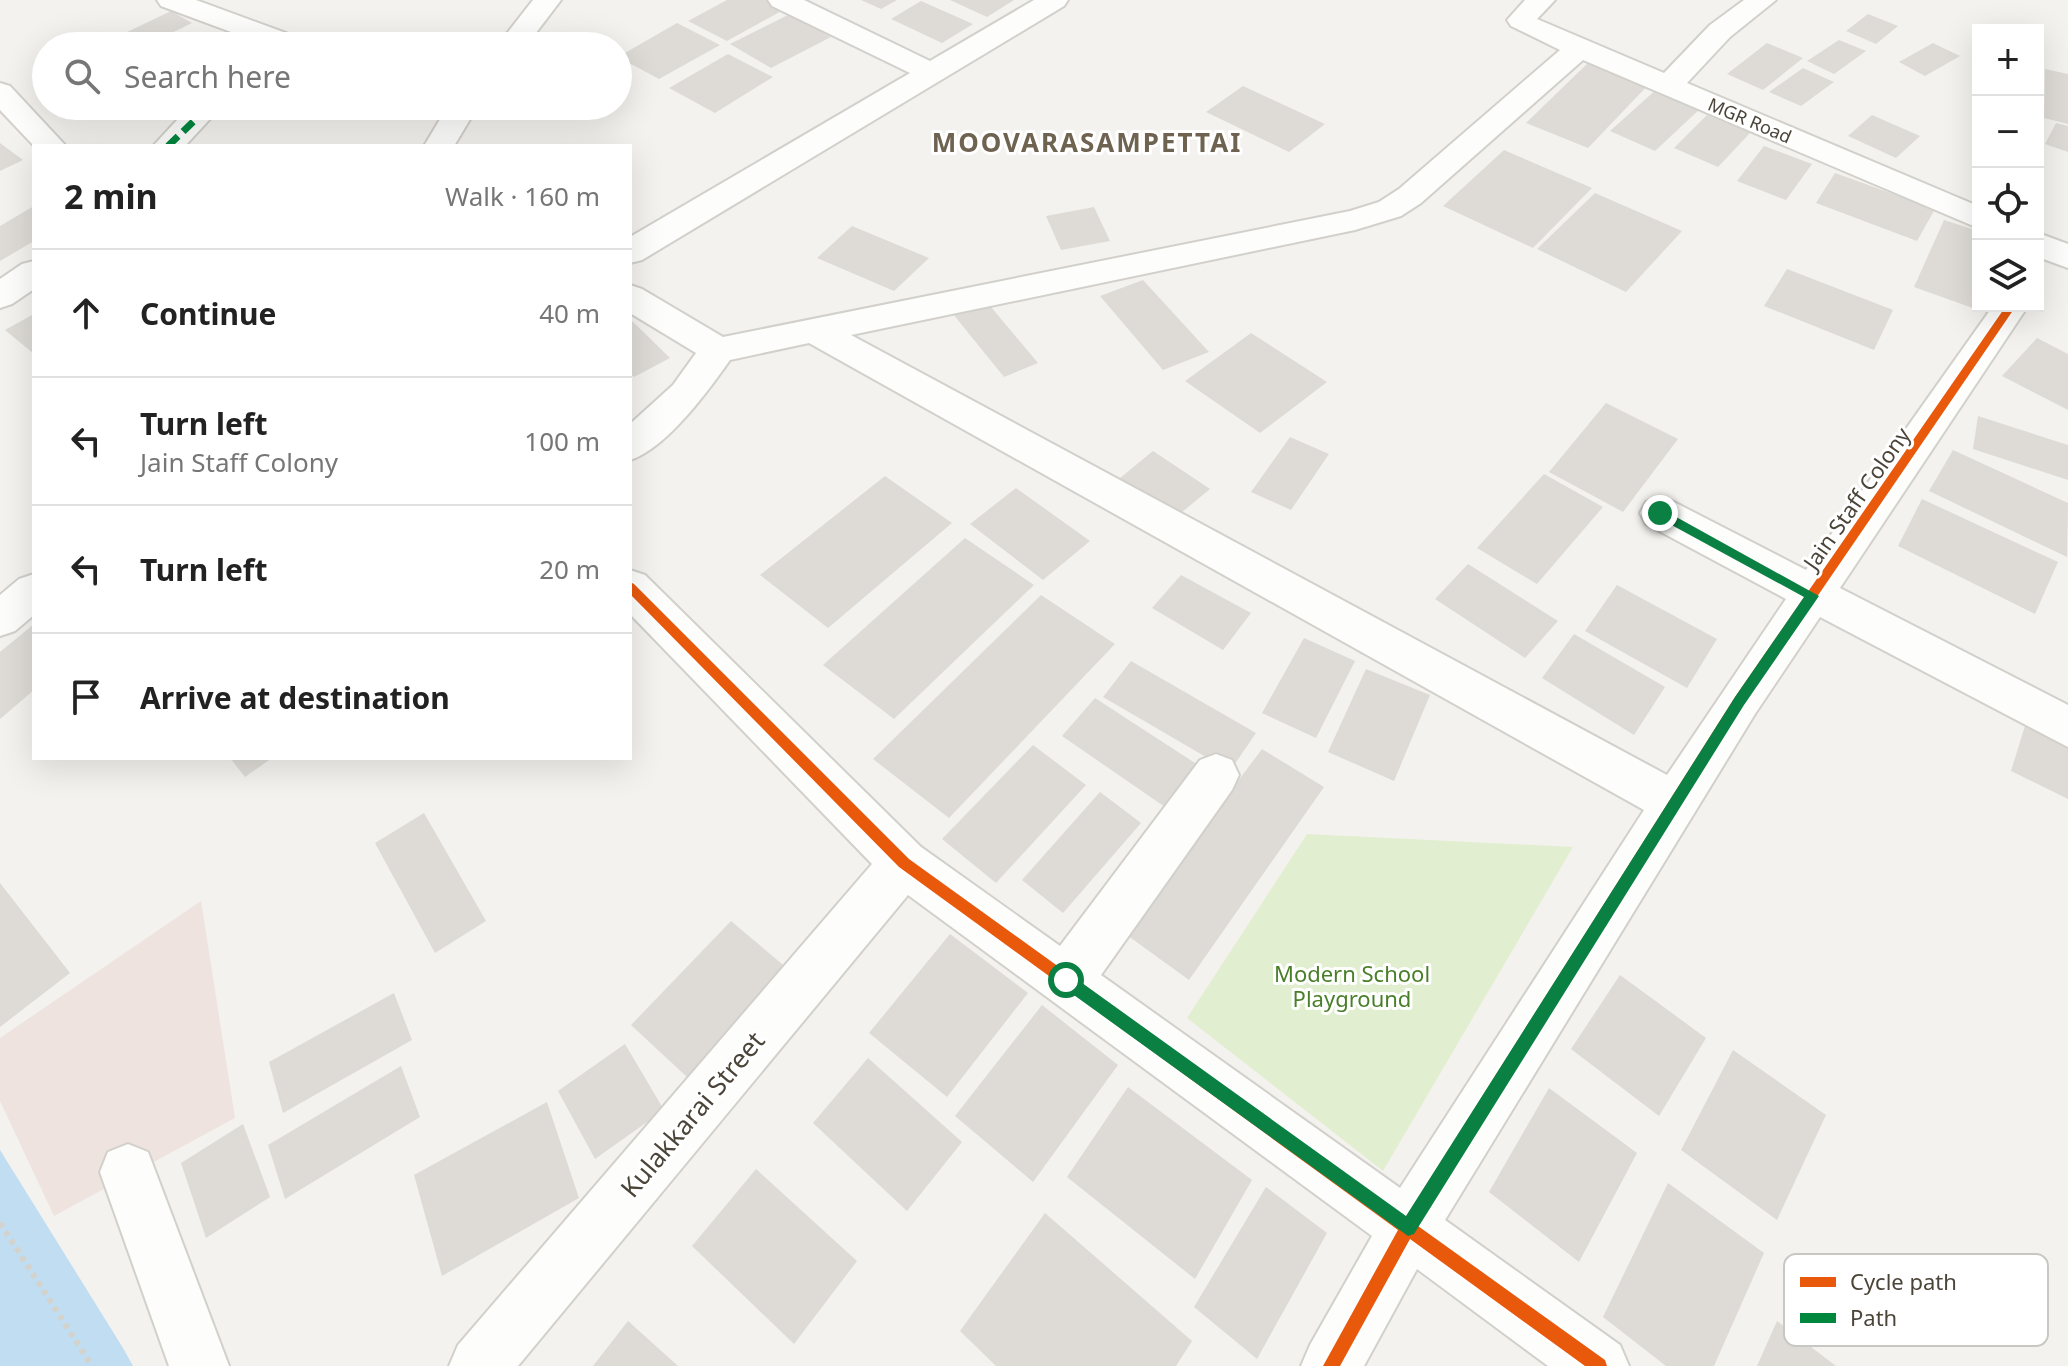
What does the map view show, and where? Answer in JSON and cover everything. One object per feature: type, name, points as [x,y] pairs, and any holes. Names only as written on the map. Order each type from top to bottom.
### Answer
[{"type":"street","points":[[171,0],[251,32]]},
{"type":"street","points":[[522,32],[547,0]]},
{"type":"street","points":[[782,0],[932,73]]},
{"type":"street","points":[[632,251],[1054,0]]},
{"type":"street","points":[[1669,85],[1720,31],[1762,0]]},
{"type":"street","name":"MGR Road","points":[[1532,11],[1581,47],[1972,215]]},
{"type":"street","points":[[632,444],[686,394],[718,350],[1355,220],[1390,209],[1410,196],[1581,47]]},
{"type":"street","points":[[0,92],[49,144]]},
{"type":"street","points":[[170,144],[193,120]]},
{"type":"street","points":[[440,144],[453,120]]},
{"type":"street","points":[[0,296],[32,273]]},
{"type":"street","points":[[632,298],[718,350]]},
{"type":"street","name":"Jain Staff Colony","points":[[1331,1366],[1408,1228],[1739,701],[2007,312]]},
{"type":"street","points":[[813,330],[1676,804]]},
{"type":"street","points":[[1660,513],[1812,596],[2068,727]]},
{"type":"street","points":[[632,589],[904,863],[1599,1366]]},
{"type":"street","points":[[0,619],[32,593]]},
{"type":"street","points":[[1066,980],[1216,775]]},
{"type":"street","name":"Kulakkarai Street","points":[[479,1366],[904,863]]},
{"type":"street","points":[[128,1172],[199,1366]]},
{"type":"path","points":[[0,1223],[92,1366]]},
{"type":"shaded area","points":[[201,901],[235,1118],[54,1216],[0,1101],[0,1038]]},
{"type":"green space","name":"Modern School Playground","points":[[1307,834],[1573,847],[1383,1171],[1187,1018]]},
{"type":"water","points":[[0,1150],[123,1348],[133,1366],[0,1366]]},
{"type":"building","points":[[727,0],[767,0],[785,9],[727,41],[688,21]]},
{"type":"building","points":[[861,0],[897,0],[881,9]]},
{"type":"building","points":[[950,0],[1014,0],[987,17]]},
{"type":"building","points":[[921,1],[973,24],[942,43],[891,19]]},
{"type":"building","points":[[171,11],[192,23],[174,32],[127,32]]},
{"type":"building","points":[[790,14],[831,37],[771,68],[730,44]]},
{"type":"building","points":[[1868,14],[1898,26],[1876,44],[1846,31]]},
{"type":"building","points":[[677,23],[720,45],[659,79],[632,65],[632,49]]},
{"type":"building","points":[[1839,40],[1866,51],[1834,74],[1807,61]]},
{"type":"building","points":[[1767,43],[1803,58],[1763,90],[1727,74]]},
{"type":"building","points":[[1933,43],[1960,56],[1925,76],[1899,62]]},
{"type":"building","points":[[728,54],[773,77],[715,113],[669,88]]},
{"type":"building","points":[[1592,59],[1652,81],[1588,148],[1526,123]]},
{"type":"building","points":[[1803,68],[1834,82],[1801,106],[1769,92]]},
{"type":"building","points":[[2045,69],[2068,74],[2068,124],[2044,118]]},
{"type":"building","points":[[1243,86],[1325,124],[1289,152],[1206,112]]},
{"type":"building","points":[[1658,88],[1702,107],[1655,151],[1610,131]]},
{"type":"building","points":[[1707,115],[1750,133],[1718,167],[1674,148]]},
{"type":"building","points":[[1872,115],[1920,136],[1896,158],[1848,136]]},
{"type":"building","points":[[2056,123],[2068,126],[2068,152],[2045,144]]},
{"type":"building","points":[[0,143],[23,160],[0,171]]},
{"type":"building","points":[[1764,146],[1812,164],[1786,200],[1737,181]]},
{"type":"building","points":[[1504,150],[1592,188],[1533,248],[1443,206]]},
{"type":"building","points":[[1835,173],[1935,209],[1917,241],[1816,203]]},
{"type":"building","points":[[1595,193],[1682,231],[1626,292],[1537,249]]},
{"type":"building","points":[[32,207],[32,242],[0,261],[0,226]]},
{"type":"building","points":[[1094,207],[1110,241],[1061,250],[1046,216]]},
{"type":"building","points":[[1944,220],[1972,229],[1972,308],[1914,287]]},
{"type":"building","points":[[852,226],[929,258],[894,291],[817,258]]},
{"type":"building","points":[[1787,269],[1893,310],[1874,350],[1764,306]]},
{"type":"building","points":[[1143,280],[1209,352],[1163,370],[1100,296]]},
{"type":"building","points":[[986,301],[1038,363],[1004,377],[953,314]]},
{"type":"building","points":[[32,315],[32,352],[5,330]]},
{"type":"building","points":[[632,321],[670,358],[632,376]]},
{"type":"building","points":[[1251,333],[1327,382],[1260,433],[1185,381]]},
{"type":"building","points":[[2037,338],[2068,354],[2068,410],[2002,376]]},
{"type":"building","points":[[1606,403],[1678,439],[1623,512],[1549,472]]},
{"type":"building","points":[[1978,416],[2068,445],[2068,480],[1973,449]]},
{"type":"building","points":[[1290,437],[1329,454],[1291,510],[1251,492]]},
{"type":"building","points":[[1953,450],[2068,503],[2067,557],[1929,491]]},
{"type":"building","points":[[1153,451],[1210,489],[1176,517],[1120,478]]},
{"type":"building","points":[[1544,474],[1603,507],[1537,584],[1477,548]]},
{"type":"building","points":[[885,476],[952,523],[828,628],[760,575]]},
{"type":"building","points":[[1016,488],[1090,541],[1043,580],[970,524]]},
{"type":"building","points":[[1922,499],[2058,562],[2035,614],[1898,546]]},
{"type":"building","points":[[965,538],[1034,585],[894,719],[823,665]]},
{"type":"building","points":[[1468,564],[1558,621],[1525,658],[1435,599]]},
{"type":"building","points":[[1181,575],[1251,613],[1223,650],[1152,608]]},
{"type":"building","points":[[1617,585],[1717,639],[1687,688],[1585,631]]},
{"type":"building","points":[[1041,595],[1115,644],[949,818],[873,759]]},
{"type":"building","points":[[32,626],[32,692],[0,719],[0,652]]},
{"type":"building","points":[[1574,634],[1665,687],[1634,735],[1542,678]]},
{"type":"building","points":[[1304,638],[1355,661],[1316,738],[1262,713]]},
{"type":"building","points":[[1131,661],[1256,733],[1230,771],[1103,697]]},
{"type":"building","points":[[1366,669],[1430,695],[1394,781],[1328,752]]},
{"type":"building","points":[[1095,698],[1198,765],[1165,807],[1062,736]]},
{"type":"building","points":[[2028,716],[2068,734],[2068,799],[2011,771]]},
{"type":"building","points":[[1033,745],[1086,785],[996,883],[942,839]]},
{"type":"building","points":[[1262,749],[1324,787],[1189,980],[1124,933]]},
{"type":"building","points":[[232,760],[269,760],[245,777]]},
{"type":"building","points":[[1100,792],[1141,823],[1063,913],[1022,880]]},
{"type":"building","points":[[424,813],[486,921],[435,953],[375,843]]},
{"type":"building","points":[[0,883],[70,973],[0,1027]]},
{"type":"building","points":[[731,921],[801,980],[701,1090],[631,1025]]},
{"type":"building","points":[[950,934],[1028,993],[947,1097],[869,1033]]},
{"type":"building","points":[[1620,975],[1706,1038],[1659,1116],[1571,1049]]},
{"type":"building","points":[[394,993],[412,1040],[283,1113],[269,1062]]},
{"type":"building","points":[[1042,1005],[1118,1065],[1033,1182],[955,1116]]},
{"type":"building","points":[[625,1044],[664,1110],[595,1159],[558,1091]]},
{"type":"building","points":[[1733,1050],[1826,1115],[1777,1220],[1681,1150]]},
{"type":"building","points":[[868,1058],[962,1142],[907,1211],[813,1123]]},
{"type":"building","points":[[401,1066],[420,1117],[285,1199],[268,1145]]},
{"type":"building","points":[[1128,1087],[1252,1180],[1195,1279],[1067,1177]]},
{"type":"building","points":[[1549,1088],[1637,1153],[1579,1262],[1489,1192]]},
{"type":"building","points":[[547,1102],[579,1198],[442,1276],[414,1175]]},
{"type":"building","points":[[243,1124],[270,1197],[206,1238],[181,1163]]},
{"type":"building","points":[[756,1169],[857,1261],[794,1344],[692,1246]]},
{"type":"building","points":[[1668,1183],[1764,1253],[1714,1366],[1666,1366],[1603,1317]]},
{"type":"building","points":[[1266,1187],[1327,1233],[1257,1359],[1194,1307]]},
{"type":"building","points":[[1045,1213],[1192,1341],[1176,1366],[996,1366],[960,1331]]},
{"type":"building","points":[[628,1321],[678,1366],[593,1366]]},
{"type":"building","points":[[1777,1321],[1784,1326],[1784,1346],[1810,1346],[1836,1366],[1757,1366]]},
{"type":"marked path","points":[[170,144],[195,120]]},
{"type":"cycle path","points":[[1331,1366],[1408,1228],[1739,701],[2007,312]]},
{"type":"cycle path","points":[[632,589],[904,863],[1599,1366]]},
{"type":"district","name":"MOOVARASAMPETTAI","points":[[1087,142]]},
{"type":"route","points":[[1066,980],[1408,1228],[1739,701],[1812,596],[1660,513]]}]
